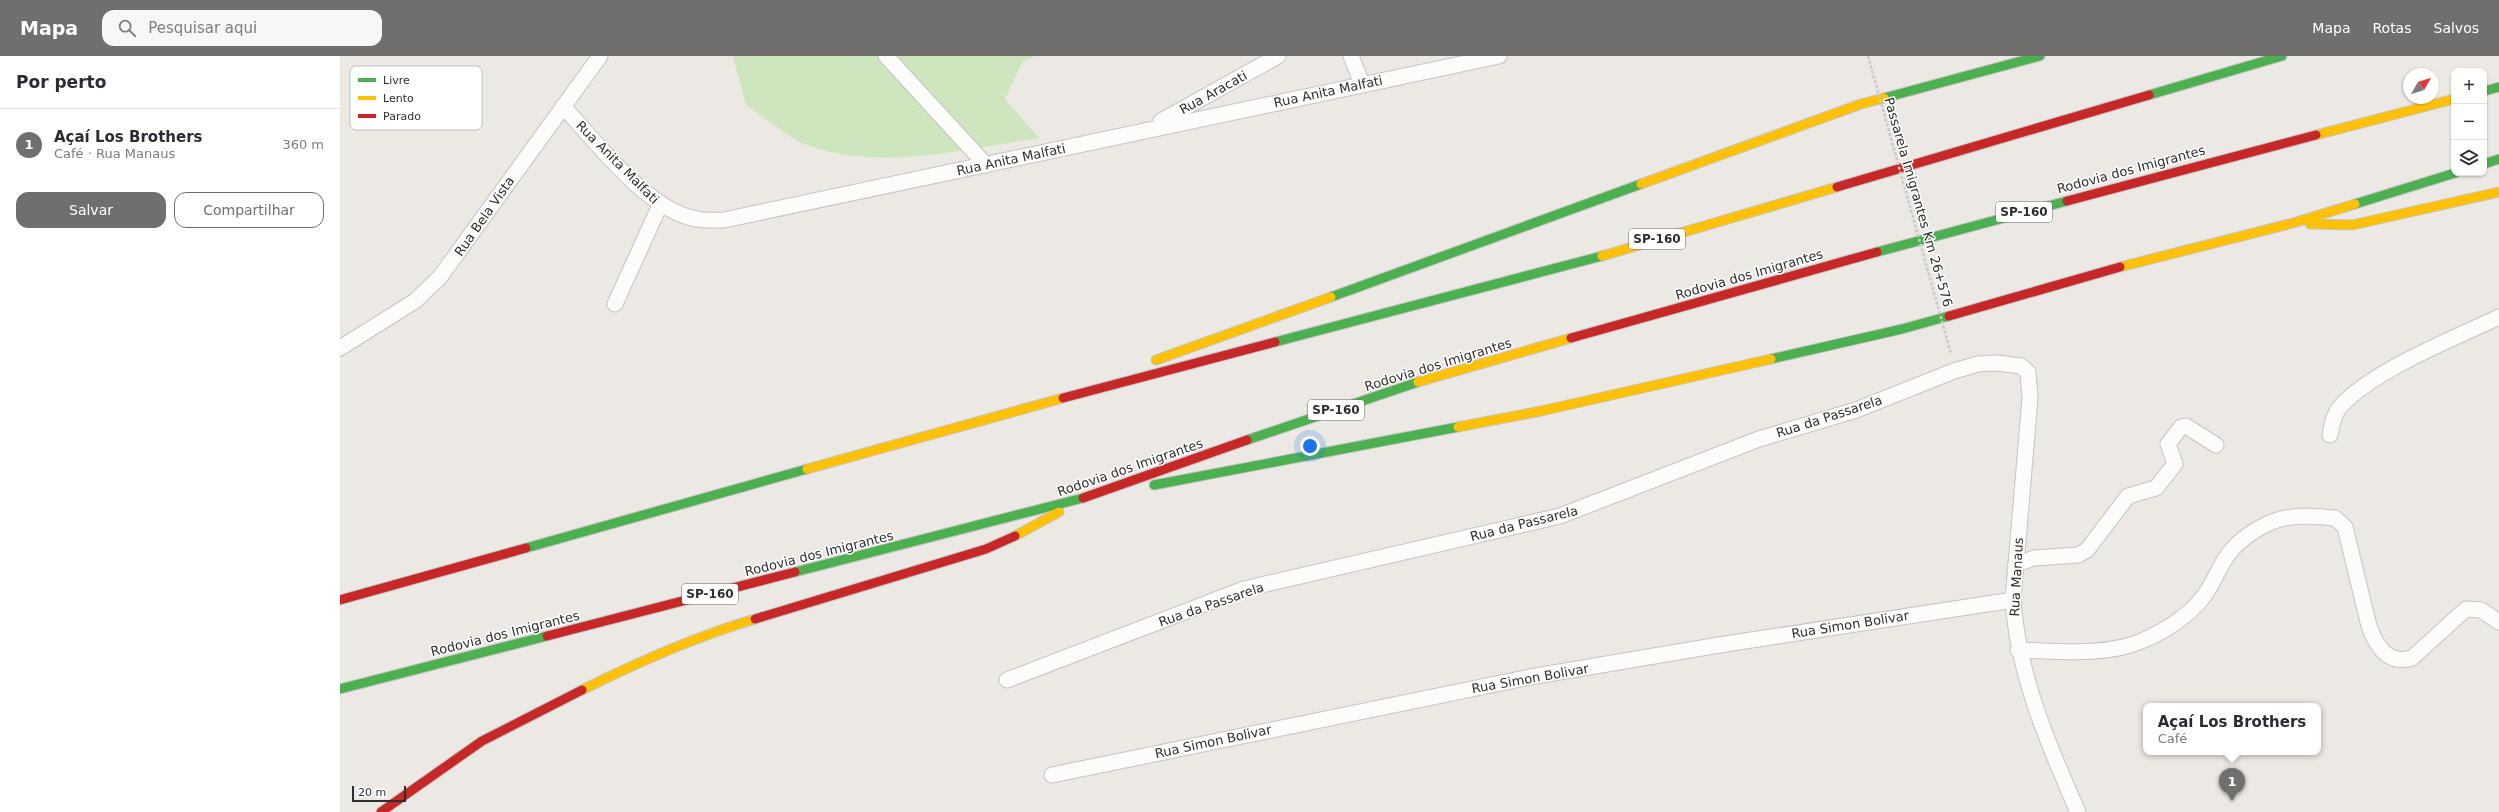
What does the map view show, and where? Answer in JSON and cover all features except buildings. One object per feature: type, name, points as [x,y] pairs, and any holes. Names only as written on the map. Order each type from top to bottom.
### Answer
[{"type":"highway","points":[[1148,363],[1861,104],[2040,56]]},
{"type":"highway","name":"SP-160","points":[[340,600],[1028,407],[1560,268],[2282,56]]},
{"type":"highway","points":[[2487,90],[2499,87]]},
{"type":"highway","name":"Rodovia dos Imigrantes","points":[[340,689],[1081,499],[1396,388],[1897,246],[2451,100]]},
{"type":"highway","points":[[2487,163],[2499,159]]},
{"type":"highway","points":[[381,812],[482,741],[632,665],[712,632],[986,549],[1028,530],[1081,499],[1540,411],[1894,331],[2173,252],[2293,223],[2451,174]]},
{"type":"highway","points":[[2293,223],[2352,225],[2410,214],[2499,192]]},
{"type":"highway","points":[[1028,407],[1125,371]]},
{"type":"street","name":"Rua Bela Vista","points":[[343,343],[415,301],[440,276],[600,56]]},
{"type":"street","points":[[886,56],[986,165]]},
{"type":"street","name":"Rua Aracati","points":[[1148,129],[1278,56]]},
{"type":"street","points":[[1351,56],[1362,84]]},
{"type":"street","name":"Rua Anita Malfati","points":[[563,106],[611,159],[660,205],[696,219],[724,220],[986,165],[1148,129],[1499,56]]},
{"type":"street","points":[[615,304],[660,205]]},
{"type":"street","points":[[2330,435],[2334,416],[2340,407],[2359,389],[2414,358],[2499,317]]},
{"type":"street","name":"Rua da Passarela","points":[[1007,680],[1244,589],[1560,516],[1759,439],[1856,410],[1954,371],[1978,364],[2014,364],[2025,368],[2030,379]]},
{"type":"street","name":"Rua Manaus","points":[[2030,379],[2030,398],[2012,600],[2018,650],[2050,748],[2078,812]]},
{"type":"street","points":[[2016,564],[2034,558],[2078,555],[2087,550],[2128,496],[2156,488],[2168,474],[2175,464],[2168,444],[2181,427],[2186,426],[2216,445]]},
{"type":"street","points":[[2018,650],[2061,651],[2109,649],[2127,647],[2144,640],[2175,623],[2204,596],[2227,556],[2247,536],[2269,524],[2292,517],[2335,518],[2345,527],[2369,626],[2373,638],[2384,653],[2403,660],[2412,658],[2466,609],[2481,610],[2499,622]]},
{"type":"street","name":"Rua Simon Bolivar","points":[[1052,775],[1530,677],[1719,645],[2012,600]]},
{"type":"path","name":"Passarela Imigrantes Km 26+576","points":[[1868,56],[1951,354]]},
{"type":"green space","points":[[733,56],[1035,56],[1023,61],[1005,99],[1039,138],[923,156],[893,158],[864,157],[835,153],[801,142],[785,133],[746,105]]},
{"type":"traffic: fast","points":[[1884,98],[2040,56]]},
{"type":"traffic: fast","points":[[2149,95],[2282,56]]},
{"type":"traffic: fast","points":[[2487,90],[2499,87]]},
{"type":"traffic: fast","points":[[2487,163],[2499,159]]},
{"type":"traffic: fast","points":[[2355,204],[2451,174]]},
{"type":"traffic: fast","points":[[1331,297],[1641,184]]},
{"type":"traffic: fast","points":[[1877,252],[2067,201]]},
{"type":"traffic: fast","points":[[1275,342],[1602,256]]},
{"type":"traffic: fast","points":[[1771,359],[1902,329],[1949,316]]},
{"type":"traffic: fast","points":[[1247,440],[1418,382]]},
{"type":"traffic: fast","points":[[1154,485],[1458,427]]},
{"type":"traffic: fast","points":[[526,548],[807,469]]},
{"type":"traffic: fast","points":[[795,572],[1083,498]]},
{"type":"traffic: fast","points":[[340,689],[547,636]]},
{"type":"traffic: slow","points":[[1641,184],[1861,104],[1884,98]]},
{"type":"traffic: slow","points":[[2316,135],[2451,100]]},
{"type":"traffic: slow","points":[[1602,256],[1837,187]]},
{"type":"traffic: slow","points":[[2310,224],[2352,225],[2499,192]]},
{"type":"traffic: slow","points":[[2120,267],[2293,223],[2355,204]]},
{"type":"traffic: slow","points":[[1156,360],[1331,297]]},
{"type":"traffic: slow","points":[[1418,382],[1571,338]]},
{"type":"traffic: slow","points":[[1458,427],[1541,411],[1771,359]]},
{"type":"traffic: slow","points":[[807,469],[1063,398]]},
{"type":"traffic: slow","points":[[1015,536],[1059,512]]},
{"type":"traffic: slow","points":[[582,690],[667,651],[710,634],[755,619]]},
{"type":"traffic: jam","points":[[1837,187],[2149,95]]},
{"type":"traffic: jam","points":[[2067,201],[2316,135]]},
{"type":"traffic: jam","points":[[1571,338],[1877,252]]},
{"type":"traffic: jam","points":[[1949,316],[2120,267]]},
{"type":"traffic: jam","points":[[1063,398],[1275,342]]},
{"type":"traffic: jam","points":[[1083,498],[1247,440]]},
{"type":"traffic: jam","points":[[755,619],[986,549],[1015,536]]},
{"type":"traffic: jam","points":[[340,600],[526,548]]},
{"type":"traffic: jam","points":[[547,636],[795,572]]},
{"type":"traffic: jam","points":[[381,812],[482,741],[582,690]]},
{"type":"place","name":"Açaí Los Brothers","points":[[2232,801]]}]
